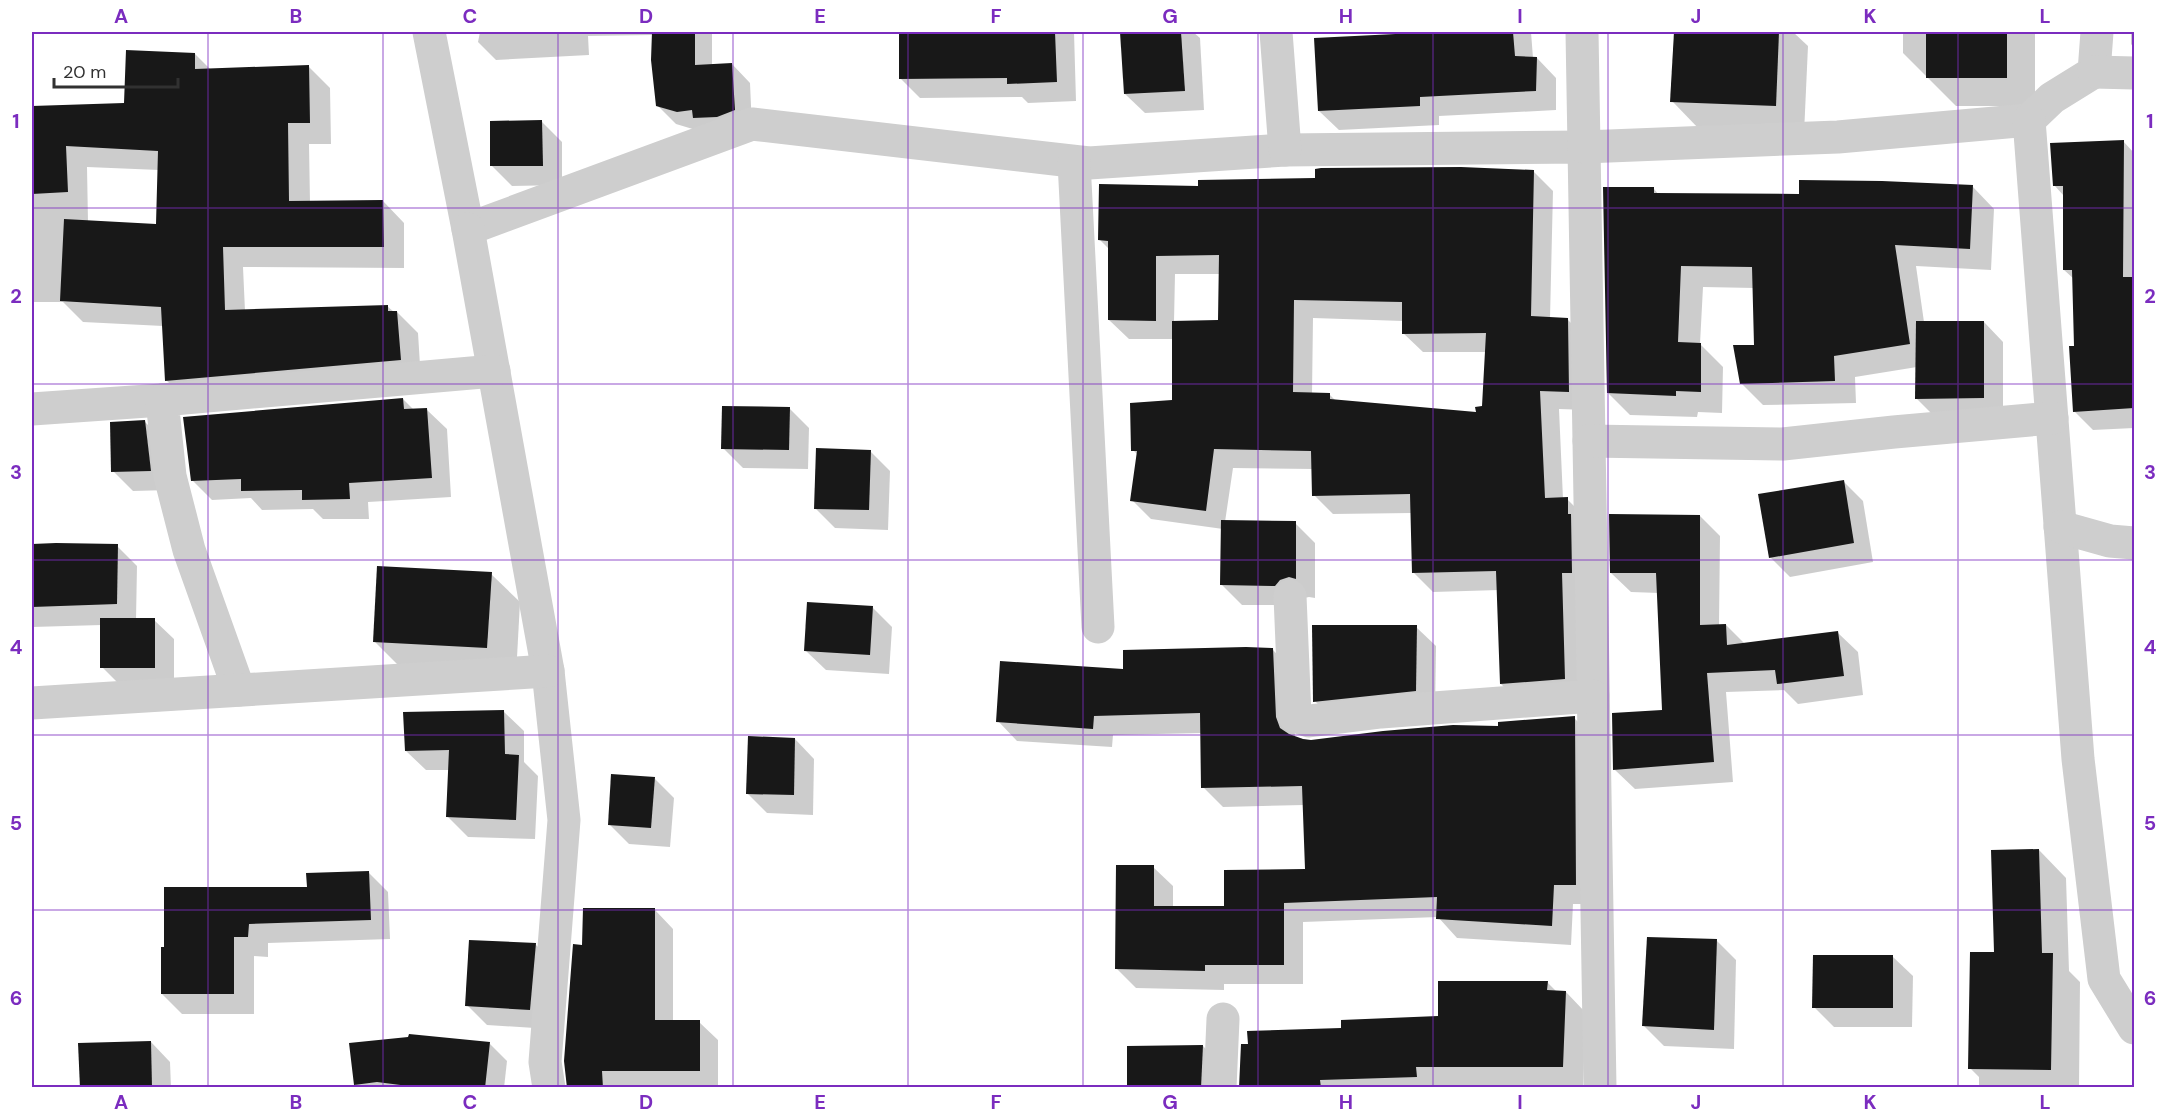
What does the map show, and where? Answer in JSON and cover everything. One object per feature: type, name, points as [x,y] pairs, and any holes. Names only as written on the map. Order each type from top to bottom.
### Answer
[{"type":"street","points":[[429,32],[468,229],[548,670],[564,820],[545,1062],[549,1088]]},
{"type":"street","points":[[1276,32],[1285,150]]},
{"type":"street","points":[[1582,32],[1600,1088]]},
{"type":"street","points":[[2094,72],[2097,32]]},
{"type":"street","points":[[468,229],[752,124],[1089,163],[1285,150],[1584,147],[1838,137],[2029,120],[2052,98],[2094,72],[2134,73]]},
{"type":"street","points":[[2029,120],[2078,759],[2104,979],[2134,1028]]},
{"type":"street","points":[[1074,162],[1098,627]]},
{"type":"street","points":[[32,409],[494,371]]},
{"type":"street","points":[[162,400],[170,476],[189,550],[239,690]]},
{"type":"street","points":[[1589,441],[1783,444],[2052,418]]},
{"type":"street","points":[[2060,527],[2110,541],[2134,543]]},
{"type":"street","points":[[1290,596],[1295,716],[1309,721],[1381,712],[1593,696]]},
{"type":"street","points":[[32,703],[548,670]]},
{"type":"street","points":[[1220,1088],[1223,1019]]},
{"type":"building","points":[[652,32],[695,32],[695,65],[732,63],[735,110],[717,117],[693,118],[692,110],[677,112],[656,106],[651,60]]},
{"type":"building","points":[[899,32],[1055,32],[1057,82],[1007,84],[1007,78],[899,79]]},
{"type":"building","points":[[1120,32],[1181,32],[1185,91],[1124,94]]},
{"type":"building","points":[[1436,32],[1513,32],[1515,56],[1537,57],[1536,91],[1420,97],[1420,106],[1318,111],[1314,38]]},
{"type":"building","points":[[1674,32],[1779,32],[1776,106],[1670,102]]},
{"type":"building","points":[[1926,32],[2007,32],[2007,78],[1926,78]]},
{"type":"building","points":[[126,50],[195,53],[195,69],[309,65],[310,123],[288,123],[289,201],[383,200],[384,247],[223,247],[225,310],[388,305],[388,311],[397,311],[401,360],[165,381],[161,307],[60,301],[64,219],[156,224],[158,151],[66,146],[68,192],[32,194],[32,106],[124,103]]},
{"type":"building","points":[[542,120],[543,166],[490,166],[490,121]]},
{"type":"building","points":[[2124,140],[2123,277],[2134,277],[2134,408],[2073,412],[2069,346],[2074,346],[2072,270],[2063,270],[2063,186],[2053,186],[2050,143]]},
{"type":"building","points":[[1461,167],[1534,170],[1531,316],[1568,318],[1569,392],[1540,391],[1545,498],[1568,497],[1568,514],[1571,514],[1572,573],[1562,573],[1565,679],[1500,684],[1496,571],[1412,573],[1410,494],[1312,496],[1311,451],[1214,449],[1206,511],[1130,501],[1137,451],[1131,451],[1130,403],[1172,400],[1172,321],[1218,320],[1219,255],[1156,256],[1156,321],[1108,320],[1108,241],[1098,240],[1099,184],[1198,186],[1198,180],[1315,178],[1315,169]],"holes":[[[1294,300],[1402,302],[1402,334],[1486,333],[1482,406],[1475,407],[1476,412],[1330,399],[1330,393],[1293,392]]]},
{"type":"building","points":[[1799,180],[1973,185],[1970,249],[1895,245],[1910,344],[1834,356],[1835,381],[1740,384],[1733,345],[1754,345],[1752,267],[1681,266],[1678,342],[1701,343],[1701,392],[1676,391],[1676,396],[1607,393],[1603,187],[1654,187],[1654,193],[1799,194]]},
{"type":"building","points":[[1916,321],[1984,321],[1984,398],[1915,399]]},
{"type":"building","points":[[403,398],[404,409],[427,408],[432,478],[349,483],[350,499],[302,500],[302,490],[241,491],[241,479],[191,481],[183,417]]},
{"type":"building","points":[[722,406],[790,407],[789,450],[721,449]]},
{"type":"building","points":[[145,420],[151,471],[111,472],[110,422]]},
{"type":"building","points":[[816,448],[871,450],[869,510],[814,509]]},
{"type":"building","points":[[1844,480],[1854,543],[1769,558],[1758,494]]},
{"type":"building","points":[[1609,514],[1700,515],[1700,625],[1726,624],[1727,645],[1838,631],[1844,676],[1777,684],[1775,670],[1707,673],[1714,762],[1613,770],[1612,713],[1662,710],[1656,573],[1610,573]]},
{"type":"building","points":[[1221,520],[1296,521],[1296,579],[1289,577],[1280,580],[1275,586],[1220,585]]},
{"type":"building","points":[[32,544],[118,544],[117,604],[32,607]]},
{"type":"building","points":[[377,566],[492,572],[487,648],[373,642]]},
{"type":"building","points":[[807,602],[873,606],[870,655],[804,651]]},
{"type":"building","points":[[100,618],[155,618],[155,668],[100,668]]},
{"type":"building","points":[[1312,625],[1417,625],[1416,691],[1313,702]]},
{"type":"building","points":[[1273,648],[1276,717],[1280,728],[1303,739],[1453,725],[1498,726],[1498,722],[1575,716],[1576,885],[1554,885],[1552,926],[1436,919],[1437,897],[1284,903],[1284,965],[1205,965],[1205,971],[1115,969],[1116,865],[1154,865],[1154,906],[1224,906],[1224,870],[1305,869],[1302,786],[1201,788],[1200,713],[1094,716],[1093,729],[996,722],[1000,661],[1123,669],[1123,650]]},
{"type":"building","points":[[504,710],[505,754],[519,755],[516,820],[446,817],[449,750],[405,751],[403,712]]},
{"type":"building","points":[[748,736],[795,738],[794,795],[746,794]]},
{"type":"building","points":[[611,774],[655,777],[651,828],[608,825]]},
{"type":"building","points":[[2039,849],[2042,953],[2053,953],[2051,1070],[1968,1069],[1970,952],[1994,952],[1991,850]]},
{"type":"building","points":[[369,871],[371,920],[249,924],[248,937],[234,937],[234,994],[161,994],[164,887],[307,887],[306,873]]},
{"type":"building","points":[[583,908],[655,908],[655,1020],[700,1020],[700,1071],[602,1071],[603,1088],[567,1088],[564,1061],[573,944],[582,945]]},
{"type":"building","points":[[1647,937],[1717,939],[1714,1030],[1642,1026]]},
{"type":"building","points":[[469,940],[536,943],[530,1010],[465,1006]]},
{"type":"building","points":[[1813,955],[1893,955],[1893,1008],[1812,1008]]},
{"type":"building","points":[[1438,981],[1548,981],[1547,990],[1566,991],[1563,1067],[1416,1067],[1417,1077],[1320,1080],[1321,1088],[1239,1088],[1241,1044],[1248,1044],[1247,1031],[1341,1028],[1341,1020],[1438,1016]]},
{"type":"building","points":[[409,1034],[490,1042],[485,1088],[424,1088],[377,1082],[354,1085],[349,1043],[408,1037]]},
{"type":"building","points":[[151,1041],[152,1088],[80,1088],[78,1043]]},
{"type":"building","points":[[1203,1045],[1201,1088],[1127,1088],[1127,1046]]}]
